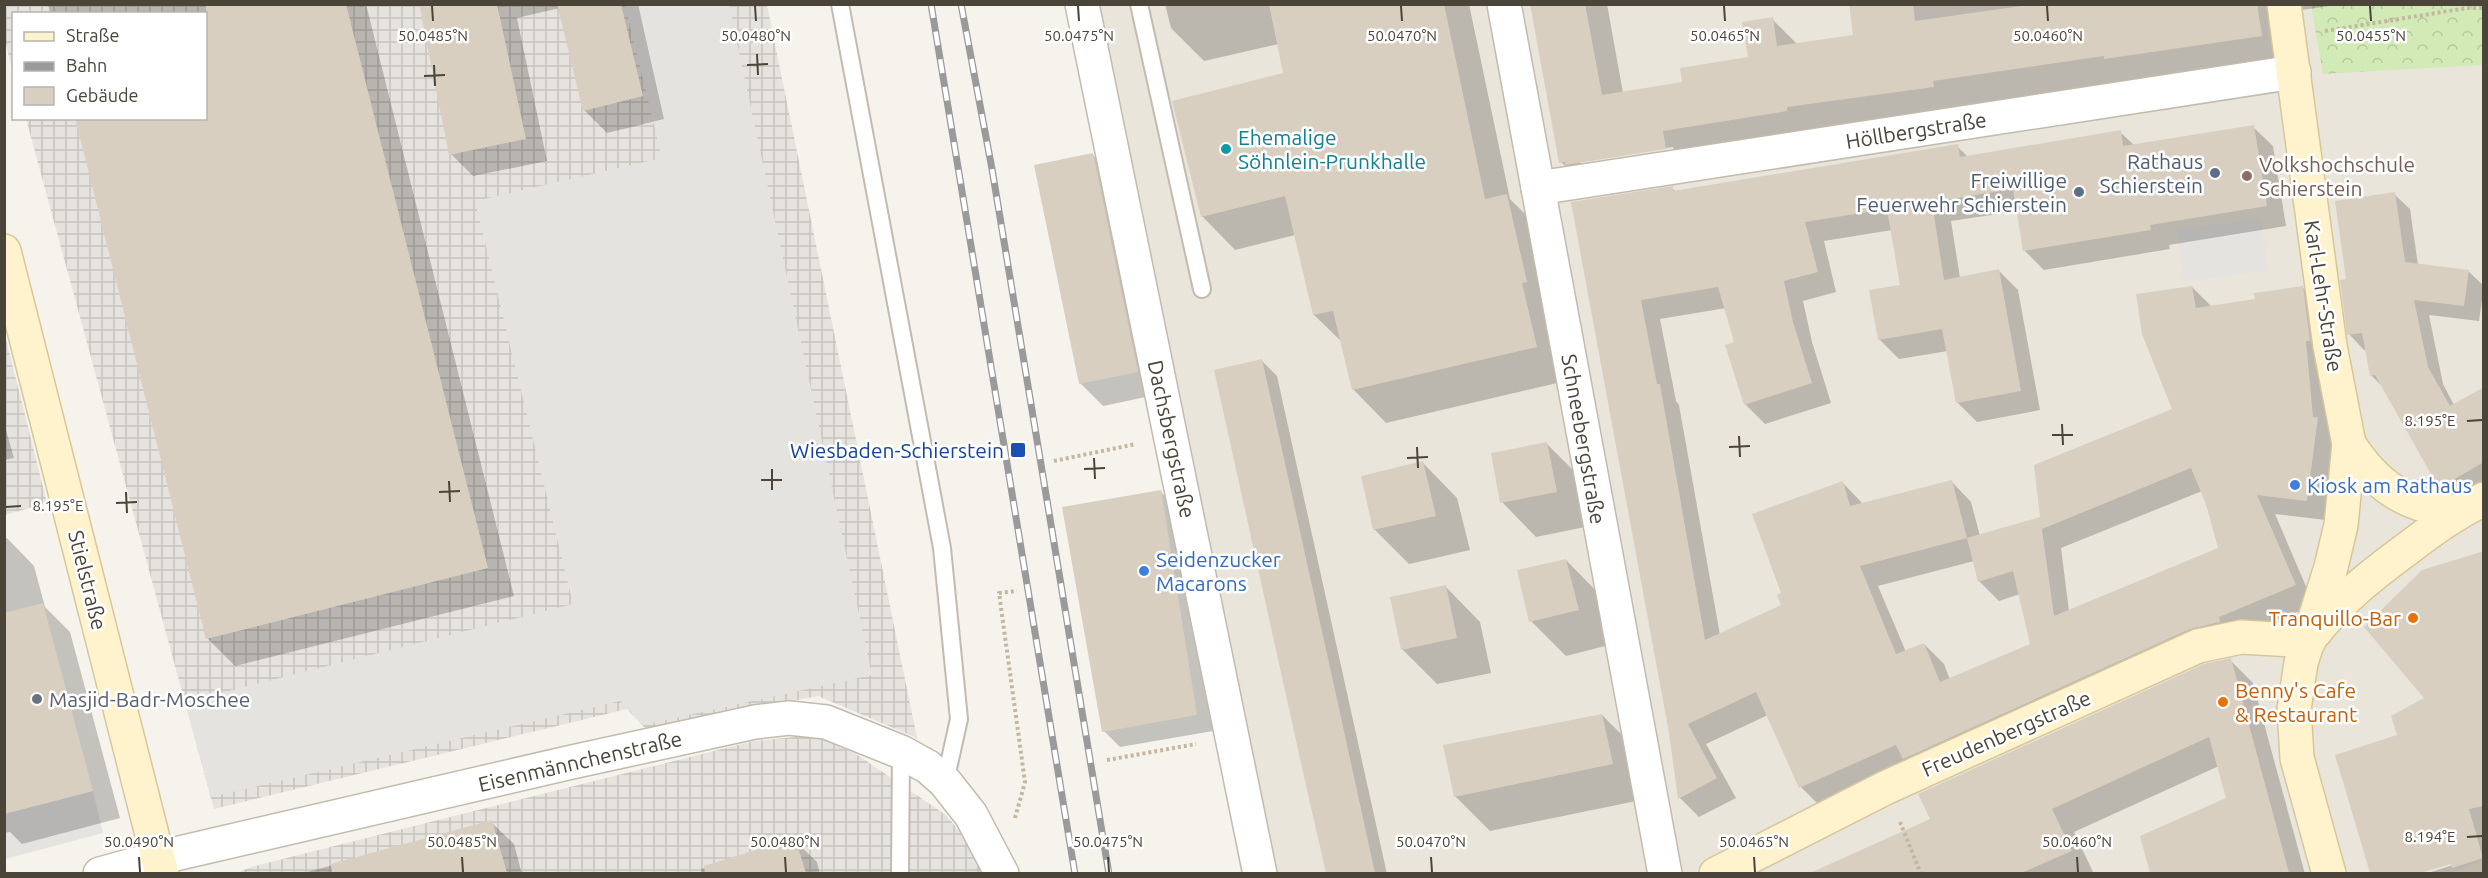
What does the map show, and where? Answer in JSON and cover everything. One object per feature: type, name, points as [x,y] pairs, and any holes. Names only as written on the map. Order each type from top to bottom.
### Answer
[{"type":"street","name":"Dachsbergstraße","points":[[1082,4],[1260,873]]},
{"type":"street","name":"Schneebergstraße","points":[[1504,4],[1665,873]]},
{"type":"street","name":"Karl-Lehr-Straße","points":[[2284,4],[2330,346],[2349,444],[2341,525],[2296,686],[2294,740],[2300,775],[2329,873]]},
{"type":"street","name":"Höllbergstraße","points":[[1538,188],[2294,72]]},
{"type":"street","name":"Stielstraße","points":[[4,251],[160,866]]},
{"type":"street","name":"Karl-Lehr-Straße","points":[[2349,444],[2368,471],[2379,482],[2400,496],[2436,510],[2470,506]]},
{"type":"street","points":[[2308,640],[2328,616],[2365,580],[2470,506]]},
{"type":"street","name":"Freudenbergstraße","points":[[1716,873],[1885,788],[2198,646],[2241,637],[2308,640]]},
{"type":"street","name":"Eisenmännchenstraße","points":[[100,873],[160,866],[754,722],[789,718],[826,722],[901,752],[928,767],[945,782],[971,815],[1001,872]]},
{"type":"lane","points":[[840,4],[942,548],[959,719],[945,782]]},
{"type":"lane","points":[[1139,4],[1202,289]]},
{"type":"lane","points":[[900,873],[901,752]]},
{"type":"path","points":[[2316,33],[2468,6],[2484,8]]},
{"type":"path","points":[[1054,461],[1172,436]]},
{"type":"path","points":[[1001,872],[1025,782],[999,594],[1017,591]]},
{"type":"path","points":[[1107,760],[1233,738]]},
{"type":"path","points":[[1885,788],[1921,873]]},
{"type":"shaded area","points":[[4,5],[767,5],[917,738],[818,696],[646,729],[627,709],[214,809],[26,120],[207,120],[207,12],[12,12],[12,69],[5,40]]},
{"type":"shaded area","points":[[625,5],[729,5],[872,675],[643,725],[620,701],[211,797],[185,702],[573,604],[475,201],[662,158]]},
{"type":"shaded area","points":[[1066,5],[2483,5],[2483,861],[2451,874],[1241,873],[1150,397]]},
{"type":"shaded area","points":[[2261,218],[2268,270],[2184,282],[2177,230]]},
{"type":"shaded area","points":[[5,335],[47,503],[4,515]]},
{"type":"shaded area","points":[[813,735],[856,754],[946,815],[980,857],[984,874],[235,874],[251,867],[754,741]]},
{"type":"shaded area","points":[[93,791],[103,833],[5,859],[5,814]]},
{"type":"shaded area","points":[[2483,861],[2483,873],[2451,873]]},
{"type":"green space","points":[[2311,5],[2483,5],[2483,65],[2323,74]]},
{"type":"building","points":[[206,4],[346,4],[488,568],[206,639],[76,120],[207,120]]},
{"type":"building","points":[[419,4],[497,4],[526,139],[449,155]]},
{"type":"building","points":[[557,4],[621,4],[643,96],[583,111]]},
{"type":"building","points":[[1269,4],[1444,4],[1485,199],[1507,194],[1527,282],[1522,283],[1537,347],[1352,390],[1333,311],[1313,315],[1285,196],[1201,217],[1172,101],[1283,73]]},
{"type":"building","points":[[1530,4],[1585,4],[1602,95],[1682,82],[1680,68],[1748,57],[1742,22],[1773,17],[1777,46],[1853,35],[1849,4],[1913,4],[1915,21],[2035,4],[2257,4],[2262,36],[1933,81],[1934,87],[1787,107],[1787,111],[1663,131],[1666,149],[1565,165],[1565,162],[1559,163]]},
{"type":"building","points":[[2254,125],[2267,206],[2150,225],[2151,230],[2023,251],[2013,189],[1932,202],[1944,280],[1999,269],[2021,391],[1956,403],[1942,329],[1878,340],[1869,290],[1900,285],[1887,209],[1805,222],[1818,272],[1784,281],[1793,322],[1812,383],[1744,405],[1725,345],[1734,342],[1718,287],[1641,300],[1657,384],[1660,384],[1705,640],[1781,605],[1777,595],[1781,593],[1752,514],[1843,481],[1850,506],[1952,480],[1967,538],[2040,517],[2034,465],[2172,409],[2142,334],[2136,294],[2192,286],[2196,308],[2255,299],[2254,293],[2303,286],[2310,341],[2306,341],[2313,417],[2318,417],[2307,501],[2257,495],[2296,585],[2219,617],[2220,622],[2190,629],[1903,759],[1896,745],[1799,788],[1756,692],[1688,724],[1717,778],[1678,799],[1669,733],[1571,202],[1673,186],[1673,191],[1958,144],[1960,157],[2121,130],[2123,146]],"holes":[[[2191,468],[2206,504],[2218,548],[2054,616],[2042,529]],[[1967,538],[1978,582],[2013,571],[2030,644],[1940,682],[1924,643],[1896,654],[1860,566]]]},
{"type":"building","points":[[1093,153],[1138,372],[1079,384],[1034,165]]},
{"type":"building","points":[[2395,192],[2405,262],[2469,270],[2464,306],[2414,300],[2428,367],[2450,406],[2484,387],[2484,462],[2439,488],[2375,375],[2370,376],[2362,333],[2347,335],[2340,280],[2346,279],[2335,201]]},
{"type":"building","points":[[1262,359],[1375,873],[1326,873],[1214,370]]},
{"type":"building","points":[[1547,442],[1557,492],[1500,503],[1491,453]]},
{"type":"building","points":[[1423,461],[1436,516],[1373,530],[1361,476]]},
{"type":"building","points":[[1161,490],[1197,715],[1102,732],[1062,507]]},
{"type":"building","points":[[2484,551],[2484,806],[2469,809],[2483,858],[2452,868],[2451,864],[2420,873],[2370,873],[2335,755],[2397,735],[2391,716],[2424,698],[2364,627],[2422,570]]},
{"type":"building","points":[[1566,559],[1579,610],[1529,622],[1517,570]]},
{"type":"building","points":[[1446,585],[1457,638],[1401,650],[1390,597]]},
{"type":"building","name":"Masjid-Badr-Moschee","points":[[43,603],[93,791],[4,814],[4,613]]},
{"type":"building","points":[[2231,658],[2289,873],[2150,873],[2140,836],[2226,798],[2209,737],[2052,809],[2072,851],[2021,873],[1810,873],[1930,819],[1918,794],[2204,664]]},
{"type":"building","points":[[1602,714],[1613,764],[1454,797],[1443,745]]},
{"type":"building","points":[[492,820],[507,873],[332,873],[331,864]]},
{"type":"building","points":[[795,838],[806,873],[705,873],[704,866]]},
{"type":"railway","points":[[931,4],[1075,874]]},
{"type":"railway","points":[[961,4],[992,169],[1109,874]]},
{"type":"place","name":"Ehemalige Söhnlein-Prunkhalle","points":[[1226,149]]},
{"type":"place","name":"Rathaus Schierstein","points":[[2215,173]]},
{"type":"place","name":"Volkshochschule Schierstein","points":[[2247,176]]},
{"type":"place","name":"Freiwillige Feuerwehr Schierstein","points":[[2079,192]]},
{"type":"place","name":"Wiesbaden-Schierstein","points":[[1018,450]]},
{"type":"place","name":"Kiosk am Rathaus","points":[[2295,485]]},
{"type":"place","name":"Seidenzucker Macarons","points":[[1144,571]]},
{"type":"place","name":"Tranquillo-Bar","points":[[2413,618]]},
{"type":"place","name":"Masjid-Badr-Moschee","points":[[37,699]]},
{"type":"place","name":"Benny's Cafe & Restaurant","points":[[2223,702]]}]
